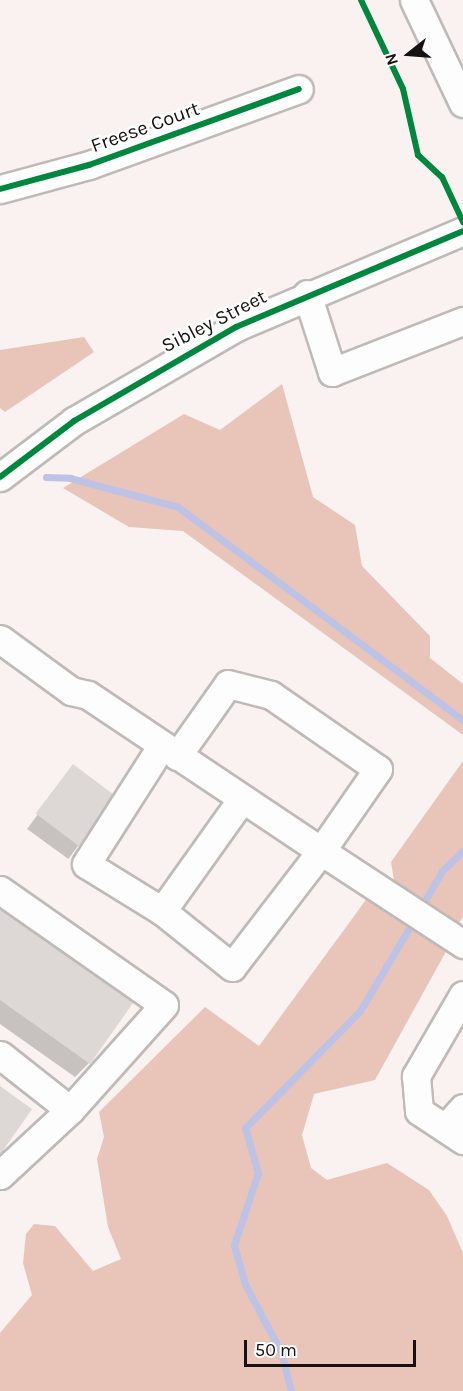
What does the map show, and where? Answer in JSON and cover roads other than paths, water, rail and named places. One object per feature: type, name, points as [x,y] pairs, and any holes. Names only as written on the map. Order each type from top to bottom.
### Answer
[{"type":"street","points":[[414,0],[463,103]]},
{"type":"street","name":"Freese Court","points":[[0,189],[89,165],[299,89]]},
{"type":"street","name":"Sibley Street","points":[[0,477],[153,371],[307,294],[463,231]]},
{"type":"street","points":[[307,294],[332,372],[463,321]]},
{"type":"street","points":[[0,639],[70,692],[88,695],[459,941]]},
{"type":"street","points":[[228,684],[271,694],[378,769],[321,851],[232,967],[162,910],[86,864],[170,751],[228,684]]},
{"type":"street","points":[[162,910],[242,799]]},
{"type":"street","points":[[0,890],[165,1005],[70,1110],[0,1175]]},
{"type":"street","points":[[463,995],[416,1076],[419,1111],[454,1134],[463,1108]]},
{"type":"street","points":[[0,1055],[70,1110]]},
{"type":"waterway","points":[[46,477],[70,478],[178,507],[463,720]]},
{"type":"waterway","points":[[420,909],[442,871],[463,851]]},
{"type":"waterway","points":[[291,1391],[282,1354],[245,1284],[234,1245],[258,1173],[245,1128],[360,1011],[415,918]]}]
